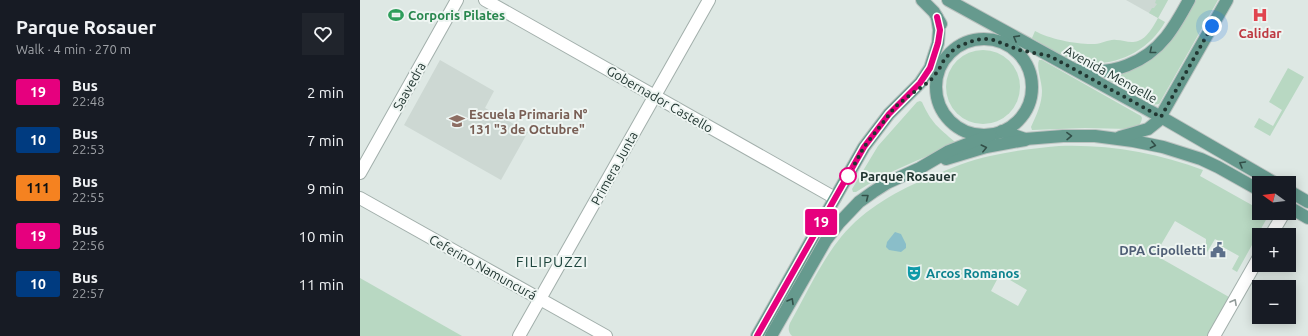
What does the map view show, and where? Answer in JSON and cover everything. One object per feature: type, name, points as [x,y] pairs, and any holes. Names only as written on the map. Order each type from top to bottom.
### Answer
[{"type":"main road","points":[[922,0],[930,7],[937,17],[944,34],[941,66],[936,83],[936,95],[940,107],[946,117],[955,126],[966,132],[978,135],[990,135]]},
{"type":"main road","name":"Avenida Mengelle","points":[[948,0],[1161,117],[1264,176]]},
{"type":"main road","points":[[1068,66],[1090,72],[1105,71],[1123,67],[1139,59],[1165,38],[1189,0]]},
{"type":"main road","points":[[1115,139],[1148,129],[1156,124],[1227,0]]},
{"type":"main road","name":"Avenida Mengelle","points":[[974,14],[994,36],[1008,46]]},
{"type":"main road","points":[[910,95],[926,76],[934,60],[939,36],[937,17]]},
{"type":"main road","points":[[767,334],[835,198],[864,147],[895,107],[926,84],[957,47],[970,41],[985,39],[1050,56]]},
{"type":"main road","points":[[767,334],[826,240],[839,223],[860,202],[887,183],[920,168],[953,149],[1009,128],[1021,117],[1028,104],[1030,96],[1030,73],[1023,59],[1008,46]]},
{"type":"main road","points":[[1002,131],[1030,139]]},
{"type":"main road","points":[[920,168],[986,148],[1030,139],[1074,136],[1115,139],[1163,147],[1191,155],[1218,167],[1252,186]]},
{"type":"main road","points":[[1296,195],[1308,202]]},
{"type":"main road","points":[[1296,211],[1308,218]]},
{"type":"street","name":"Saavedra","points":[[360,173],[457,0]]},
{"type":"street","name":"Gobernador Castello","points":[[485,0],[835,198]]},
{"type":"street","name":"Primera Junta","points":[[519,336],[709,0]]},
{"type":"street","name":"Ceferino Namuncurá","points":[[360,198],[606,336]]},
{"type":"street","points":[[1214,336],[1252,269]]},
{"type":"shaded area","points":[[1126,0],[1168,0],[1158,18]]},
{"type":"shaded area","name":"Escuela Primaria N° 131 \"3 de Octubre\"","points":[[440,60],[494,91],[485,108],[528,132],[501,180],[404,125]]},
{"type":"green space","points":[[1156,0],[1168,0],[1158,18],[1149,13],[1157,4],[1155,3]]},
{"type":"green space","points":[[1194,0],[1218,0],[1159,104],[1152,105],[1109,80],[1110,76],[1135,68],[1153,58]]},
{"type":"green space","points":[[1158,18],[1165,22],[1148,43],[1125,57],[1112,61],[1086,63],[1072,60],[1032,38],[1035,31],[1056,39],[1081,44],[1098,44],[1113,40],[1135,42],[1141,40],[1147,35]]},
{"type":"green space","points":[[983,50],[997,53],[1009,61],[1017,73],[1020,87],[1017,101],[1009,113],[997,121],[983,124],[969,121],[957,113],[949,101],[946,87],[949,73],[957,61],[969,53]]},
{"type":"green space","points":[[1039,60],[1042,60],[1141,116],[1141,123],[1136,127],[1129,129],[1085,128],[1032,130],[1031,127],[1042,96],[1038,63]]},
{"type":"green space","points":[[1288,68],[1304,77],[1270,136],[1254,127],[1259,118],[1273,126],[1282,110],[1269,102]]},
{"type":"green space","points":[[920,101],[936,125],[955,142],[954,146],[904,166],[879,178],[856,192],[853,192],[852,189],[878,146],[917,102]]},
{"type":"green space","name":"Parque Rosauer","points":[[1059,146],[1077,146],[1114,148],[1150,154],[1203,170],[1200,176],[1252,205],[1252,220],[1266,220],[1261,228],[1252,228],[1252,245],[1237,272],[1232,269],[1239,256],[1221,246],[1222,243],[1215,239],[1206,254],[1206,239],[1175,221],[1155,255],[1229,297],[1207,336],[792,336],[789,330],[790,323],[826,257],[841,237],[861,217],[883,201],[907,187],[947,170],[983,158],[1024,150]],"holes":[[[1000,274],[1027,290],[1018,306],[991,291]]]},
{"type":"green space","points":[[360,278],[462,336],[360,336]]},
{"type":"water","points":[[895,232],[901,234],[906,244],[906,248],[901,252],[889,250],[886,247],[887,242]]},
{"type":"bus line","name":"19","points":[[757,336],[864,147],[895,107],[910,95],[926,76],[937,51],[940,30],[937,17]]},
{"type":"place","name":"Corporis Pilates","points":[[396,15]]},
{"type":"place","name":"Calidar","points":[[1260,15]]},
{"type":"place","name":"Escuela Primaria N° 131 \"3 de Octubre\"","points":[[457,121]]},
{"type":"place","name":"Parque Rosauer","points":[[848,176]]},
{"type":"place","name":"DPA Cipolletti","points":[[1218,250]]},
{"type":"place","name":"Arcos Romanos","points":[[914,273]]},
{"type":"district","name":"FILIPUZZI","points":[[552,261]]},
{"type":"route","points":[[848,176],[864,147],[895,107],[930,81],[950,53],[966,42],[985,39],[994,40],[1019,50],[1050,56],[1161,117],[1212,26]]}]
